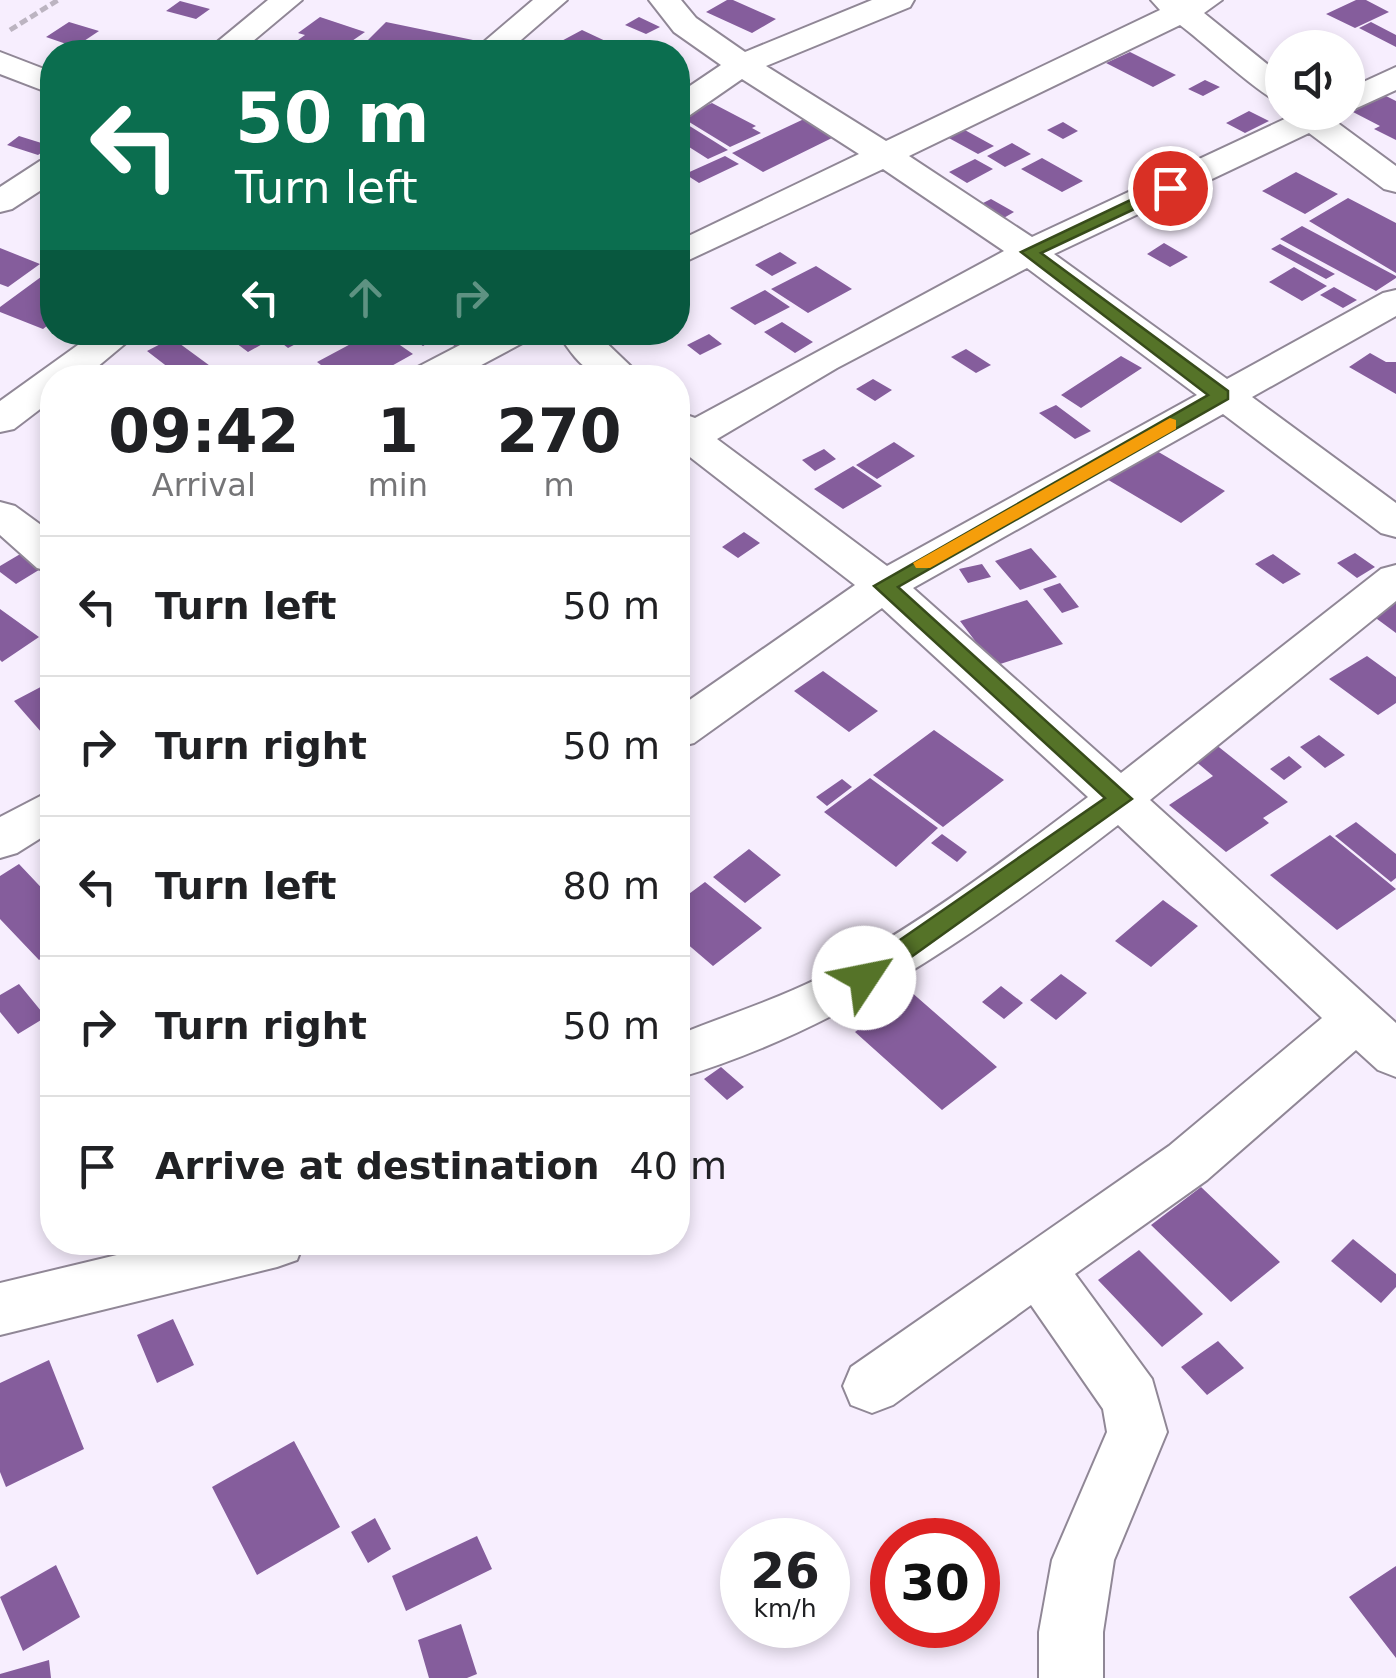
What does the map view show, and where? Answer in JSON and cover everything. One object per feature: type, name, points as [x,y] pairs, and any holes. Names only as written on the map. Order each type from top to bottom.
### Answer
[{"type":"street","points":[[236,40],[287,0]]},
{"type":"street","points":[[503,40],[552,0]]},
{"type":"street","points":[[664,0],[685,25],[976,213],[1396,523]]},
{"type":"street","points":[[690,100],[742,65],[899,0]]},
{"type":"street","points":[[690,248],[1185,4],[1265,78]]},
{"type":"street","points":[[0,62],[40,79]]},
{"type":"street","points":[[1365,94],[1396,78]]},
{"type":"street","points":[[690,430],[1029,252],[1282,130]]},
{"type":"street","points":[[1332,130],[1396,182]]},
{"type":"street","points":[[0,202],[40,176]]},
{"type":"street","points":[[690,722],[884,586],[1396,301]]},
{"type":"street","points":[[77,365],[103,345]]},
{"type":"street","points":[[451,365],[491,345]]},
{"type":"street","points":[[585,345],[608,365]]},
{"type":"street","points":[[0,420],[40,391]]},
{"type":"street","points":[[690,440],[791,511],[884,586],[1396,1056]]},
{"type":"street","points":[[690,1052],[782,1017],[864,978],[1120,799],[1396,579]]},
{"type":"street","points":[[0,840],[40,815]]},
{"type":"street","points":[[872,1386],[1200,1154],[1356,1020]]},
{"type":"street","points":[[0,1309],[223,1255]]},
{"type":"street","points":[[1038,1268],[1131,1399],[1137,1432],[1084,1560],[1071,1632],[1071,1678]]},
{"type":"path","points":[[0,36],[58,0]]},
{"type":"building","points":[[727,0],[776,19],[752,33],[706,12]]},
{"type":"building","points":[[1356,0],[1366,0],[1389,12],[1355,28],[1326,14]]},
{"type":"building","points":[[180,1],[210,9],[196,19],[166,11]]},
{"type":"building","points":[[320,17],[365,32],[353,40],[298,40],[305,35],[298,33]]},
{"type":"building","points":[[639,17],[660,27],[646,34],[625,25]]},
{"type":"building","points":[[69,22],[99,31],[86,40],[46,37]]},
{"type":"building","points":[[386,22],[473,40],[368,40]]},
{"type":"building","points":[[1371,22],[1396,35],[1396,47],[1365,30],[1359,28]]},
{"type":"building","points":[[582,30],[603,40],[563,40]]},
{"type":"building","points":[[1130,52],[1176,75],[1153,87],[1106,63]]},
{"type":"building","points":[[1205,80],[1220,87],[1203,96],[1188,89]]},
{"type":"building","points":[[1384,95],[1396,101],[1396,140],[1374,129],[1380,126],[1365,118],[1365,105]]},
{"type":"building","points":[[712,103],[756,126],[752,128],[761,133],[730,147],[690,123],[690,113]]},
{"type":"building","points":[[1249,111],[1265,119],[1265,123],[1245,133],[1226,123]]},
{"type":"building","points":[[804,119],[834,137],[763,172],[732,153]]},
{"type":"building","points":[[1063,122],[1078,131],[1063,139],[1047,130]]},
{"type":"building","points":[[952,123],[994,146],[978,154],[936,131]]},
{"type":"building","points":[[690,126],[728,150],[708,159],[690,148]]},
{"type":"building","points":[[19,136],[40,143],[40,154],[38,155],[7,145]]},
{"type":"building","points":[[1012,143],[1031,154],[1005,167],[987,156]]},
{"type":"building","points":[[725,156],[739,164],[699,183],[690,177],[690,172]]},
{"type":"building","points":[[1042,158],[1083,181],[1062,192],[1021,169]]},
{"type":"building","points":[[975,159],[993,169],[967,183],[949,172]]},
{"type":"building","points":[[1296,172],[1338,194],[1305,214],[1262,191]]},
{"type":"building","points":[[1348,198],[1396,223],[1396,273],[1309,221]]},
{"type":"building","points":[[991,199],[1014,212],[1002,219],[979,205]]},
{"type":"building","points":[[1302,226],[1396,278],[1376,291],[1280,239]]},
{"type":"building","points":[[1164,243],[1188,257],[1170,267],[1147,254]]},
{"type":"building","points":[[1280,244],[1335,274],[1326,279],[1271,249]]},
{"type":"building","points":[[0,248],[40,264],[8,287],[0,284]]},
{"type":"building","points":[[780,252],[797,263],[772,276],[755,265]]},
{"type":"building","points":[[816,266],[852,289],[808,313],[771,289]]},
{"type":"building","points":[[1294,267],[1327,286],[1302,301],[1269,282]]},
{"type":"building","points":[[40,278],[40,328],[0,312],[0,307]]},
{"type":"building","points":[[1334,287],[1357,300],[1343,308],[1320,295]]},
{"type":"building","points":[[765,290],[790,307],[755,325],[730,308]]},
{"type":"building","points":[[782,322],[813,342],[795,353],[764,332]]},
{"type":"building","points":[[709,334],[722,344],[700,355],[687,345]]},
{"type":"building","points":[[159,345],[182,345],[209,365],[165,365],[147,351]]},
{"type":"building","points":[[239,345],[261,345],[248,352]]},
{"type":"building","points":[[349,345],[400,345],[413,354],[393,365],[317,362]]},
{"type":"building","points":[[966,349],[991,365],[976,373],[951,357]]},
{"type":"building","points":[[1370,353],[1386,362],[1396,362],[1396,394],[1349,367]]},
{"type":"building","points":[[1121,356],[1142,368],[1081,408],[1061,395]]},
{"type":"building","points":[[873,379],[892,390],[875,401],[856,389]]},
{"type":"building","points":[[1056,405],[1091,431],[1075,439],[1039,413]]},
{"type":"building","points":[[894,442],[915,456],[877,479],[856,465]]},
{"type":"building","points":[[1150,447],[1225,491],[1181,523],[1105,478]]},
{"type":"building","points":[[824,449],[836,459],[815,471],[802,460]]},
{"type":"building","points":[[853,466],[882,486],[843,509],[814,489]]},
{"type":"building","points":[[744,532],[760,543],[738,558],[722,547]]},
{"type":"building","points":[[1031,548],[1057,577],[1020,590],[995,561]]},
{"type":"building","points":[[27,550],[40,560],[40,569],[16,584],[0,572],[0,566]]},
{"type":"building","points":[[1355,553],[1375,567],[1357,578],[1337,563]]},
{"type":"building","points":[[1273,554],[1301,574],[1283,584],[1255,564]]},
{"type":"building","points":[[982,564],[991,577],[968,583],[959,569]]},
{"type":"building","points":[[1060,583],[1079,607],[1062,613],[1043,589]]},
{"type":"building","points":[[1027,600],[1063,644],[994,666],[960,621]]},
{"type":"building","points":[[1396,602],[1396,633],[1373,616]]},
{"type":"building","points":[[0,609],[39,637],[2,662],[0,660]]},
{"type":"building","points":[[1367,656],[1396,677],[1396,703],[1378,715],[1329,679]]},
{"type":"building","points":[[823,671],[878,711],[849,732],[794,691]]},
{"type":"building","points":[[40,687],[40,731],[14,701]]},
{"type":"building","points":[[934,730],[1004,780],[943,827],[873,775]]},
{"type":"building","points":[[1319,735],[1345,755],[1325,768],[1300,747]]},
{"type":"building","points":[[1210,740],[1288,802],[1263,818],[1269,823],[1226,852],[1169,805],[1213,776],[1187,754]]},
{"type":"building","points":[[1289,756],[1302,767],[1284,780],[1270,769]]},
{"type":"building","points":[[870,778],[938,828],[896,867],[824,812]]},
{"type":"building","points":[[842,779],[852,787],[827,806],[816,797]]},
{"type":"building","points":[[1356,822],[1396,854],[1396,878],[1391,882],[1335,836]]},
{"type":"building","points":[[942,834],[967,852],[957,862],[931,843]]},
{"type":"building","points":[[1330,835],[1396,889],[1337,930],[1270,875]]},
{"type":"building","points":[[749,849],[781,875],[745,903],[713,877]]},
{"type":"building","points":[[19,864],[40,886],[39,960],[0,919],[0,876]]},
{"type":"building","points":[[705,882],[762,928],[713,966],[690,946],[690,893]]},
{"type":"building","points":[[1163,900],[1198,926],[1151,967],[1115,941]]},
{"type":"building","points":[[1061,974],[1087,993],[1056,1020],[1030,1000]]},
{"type":"building","points":[[19,984],[40,1010],[40,1021],[18,1034],[0,1012],[0,995]]},
{"type":"building","points":[[1001,986],[1023,1003],[1004,1019],[982,1002]]},
{"type":"building","points":[[910,991],[997,1067],[942,1110],[855,1032]]},
{"type":"building","points":[[721,1067],[744,1087],[727,1100],[704,1079]]},
{"type":"building","points":[[1201,1187],[1280,1262],[1231,1302],[1151,1225]]},
{"type":"building","points":[[1353,1239],[1396,1274],[1396,1287],[1381,1303],[1331,1261]]},
{"type":"building","points":[[1139,1250],[1203,1314],[1162,1347],[1098,1280]]},
{"type":"building","points":[[173,1319],[194,1365],[157,1383],[137,1335]]},
{"type":"building","points":[[1218,1341],[1244,1368],[1207,1395],[1181,1367]]},
{"type":"building","points":[[49,1360],[84,1449],[6,1487],[0,1472],[0,1383]]},
{"type":"building","points":[[294,1441],[340,1527],[257,1575],[212,1487]]},
{"type":"building","points":[[375,1518],[391,1549],[368,1563],[351,1532]]},
{"type":"building","points":[[477,1536],[492,1569],[406,1611],[392,1576]]},
{"type":"building","points":[[56,1565],[80,1617],[23,1651],[0,1597]]},
{"type":"building","points":[[1396,1566],[1396,1658],[1349,1597]]},
{"type":"building","points":[[461,1624],[477,1674],[467,1678],[429,1678],[418,1640]]},
{"type":"building","points":[[49,1660],[51,1678],[0,1678],[0,1674]]},
{"type":"slow traffic","points":[[923,563],[1170,424]]},
{"type":"route","points":[[864,978],[1120,799],[884,586],[1221,395],[1029,252],[1170,188]]}]
